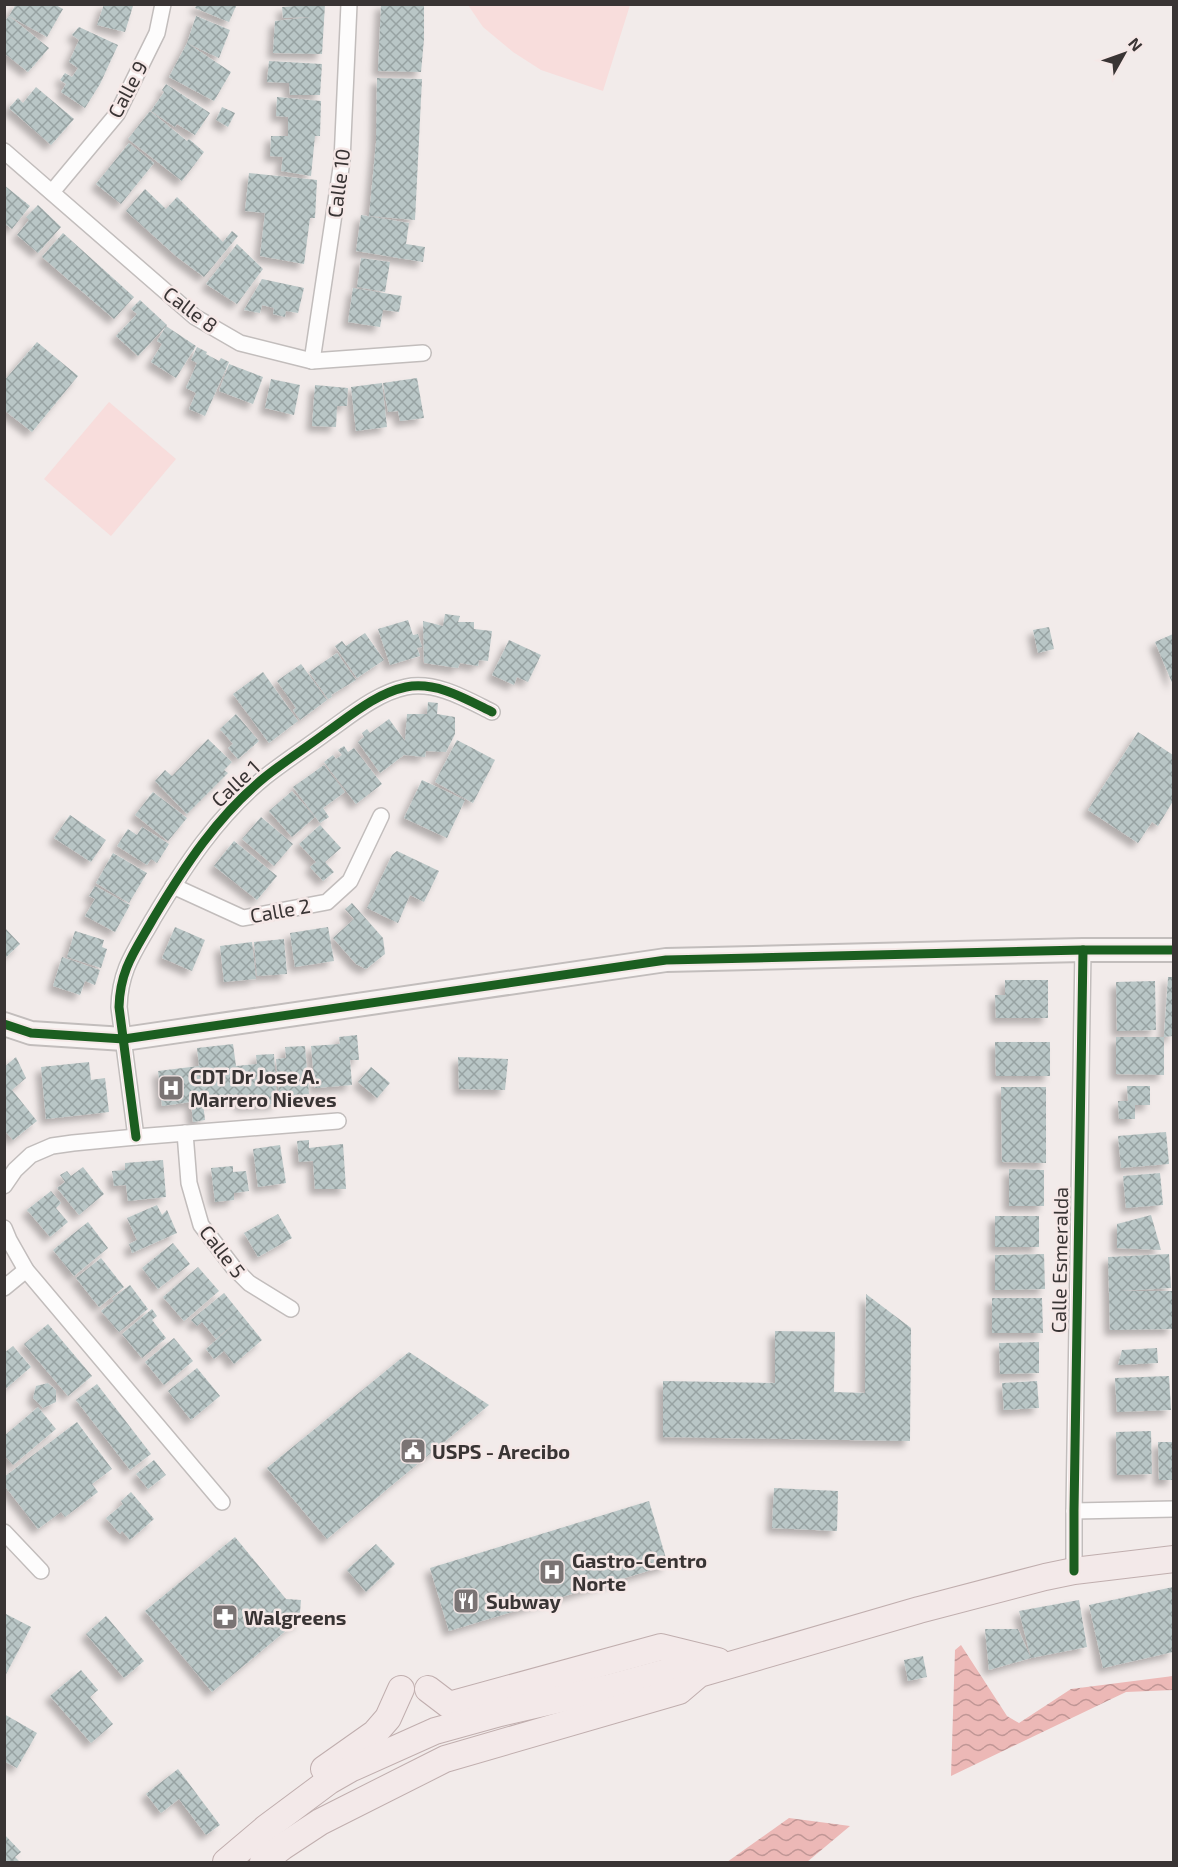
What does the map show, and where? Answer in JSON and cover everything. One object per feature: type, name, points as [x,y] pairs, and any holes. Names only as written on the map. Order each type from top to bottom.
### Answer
[{"type":"main road","points":[[263,1863],[320,1821],[445,1759],[680,1691],[699,1674],[919,1610],[1026,1582],[1074,1571],[1173,1559]]},
{"type":"main road","points":[[428,1689],[449,1705],[661,1647],[733,1664]]},
{"type":"main road","points":[[226,1863],[304,1798],[329,1781],[350,1769],[435,1731],[674,1670],[699,1674]]},
{"type":"main road","points":[[304,1798],[317,1774],[375,1733],[388,1718],[401,1689]]},
{"type":"street","name":"Calle 9","points":[[52,192],[117,114],[157,33],[164,4]]},
{"type":"street","name":"Calle 10","points":[[312,361],[342,161],[350,4]]},
{"type":"street","name":"Calle 8","points":[[4,151],[195,317],[240,343],[312,361],[423,353]]},
{"type":"street","name":"Calle 1","points":[[136,1137],[119,1007],[120,986],[129,961],[173,886],[209,833],[264,778],[381,696],[407,687],[431,687],[456,694],[492,712]]},
{"type":"street","name":"Calle 2","points":[[173,886],[243,918],[327,902],[350,881],[381,816]]},
{"type":"street","name":"Calle Esmeralda","points":[[1074,1571],[1083,950]]},
{"type":"street","points":[[4,1024],[31,1032],[124,1039],[666,960],[1173,950]]},
{"type":"street","points":[[4,1186],[15,1170],[31,1155],[52,1146],[338,1120]]},
{"type":"street","name":"Calle 5","points":[[185,1133],[189,1183],[201,1225],[232,1267],[249,1283],[291,1309]]},
{"type":"street","points":[[4,1228],[26,1270],[222,1502]]},
{"type":"street","points":[[4,1288],[26,1270]]},
{"type":"street","points":[[1074,1511],[1173,1509]]},
{"type":"street","points":[[4,1532],[41,1571]]},
{"type":"shaded area","points":[[468,5],[630,5],[603,91],[541,70],[513,52],[483,27]]},
{"type":"shaded area","points":[[109,402],[176,459],[111,536],[44,479]]},
{"type":"water","points":[[961,1645],[1007,1716],[1019,1723],[1071,1689],[1173,1676],[1173,1690],[1126,1692],[951,1776],[955,1650]]},
{"type":"water","points":[[789,1818],[850,1826],[807,1862],[727,1862]]},
{"type":"building","points":[[16,4],[54,4],[63,9],[47,37],[9,16]]},
{"type":"building","points":[[104,4],[133,6],[125,32],[97,25]]},
{"type":"building","points":[[197,4],[237,4],[229,22],[195,8]]},
{"type":"building","points":[[295,4],[325,4],[322,54],[273,53],[275,21],[311,17],[283,18],[282,7],[295,6]]},
{"type":"building","points":[[381,4],[424,4],[421,72],[378,71]]},
{"type":"building","points":[[9,16],[49,48],[28,72],[4,53],[4,22]]},
{"type":"building","points":[[196,16],[230,30],[219,58],[187,43]]},
{"type":"building","points":[[79,27],[118,45],[100,84],[85,108],[61,92],[66,84],[60,80],[65,73],[72,77],[78,68],[69,62],[79,40],[72,35]]},
{"type":"building","points":[[187,43],[231,72],[214,101],[169,77]]},
{"type":"building","points":[[269,61],[322,64],[320,95],[290,95],[289,83],[267,82]]},
{"type":"building","points":[[377,78],[422,79],[415,220],[369,216],[376,143]]},
{"type":"building","points":[[166,84],[210,113],[195,135],[177,124],[175,127],[151,111],[164,92],[162,90]]},
{"type":"building","points":[[36,87],[74,119],[51,145],[9,108],[18,98],[23,103]]},
{"type":"building","points":[[277,97],[321,101],[320,136],[315,136],[311,176],[281,171],[283,157],[270,156],[271,136],[288,136],[288,117],[276,116]]},
{"type":"building","points":[[222,107],[235,113],[228,127],[216,120]]},
{"type":"building","points":[[150,111],[204,152],[182,181],[128,139]]},
{"type":"building","points":[[129,143],[154,163],[121,204],[96,184]]},
{"type":"building","points":[[249,173],[317,180],[315,218],[310,218],[304,264],[260,256],[265,213],[245,211]]},
{"type":"building","points":[[4,185],[30,206],[12,229],[4,223]]},
{"type":"building","points":[[145,189],[166,209],[177,197],[223,242],[232,231],[238,236],[204,277],[177,257],[126,211]]},
{"type":"building","points":[[38,205],[61,227],[38,253],[17,235],[29,220],[26,217]]},
{"type":"building","points":[[361,215],[409,223],[406,244],[425,247],[423,262],[356,251]]},
{"type":"building","points":[[63,233],[134,297],[114,319],[42,257]]},
{"type":"building","points":[[237,244],[263,269],[237,304],[206,284]]},
{"type":"building","points":[[361,258],[390,262],[385,292],[357,287]]},
{"type":"building","points":[[262,279],[304,288],[298,313],[286,311],[285,317],[273,314],[274,308],[262,305],[260,313],[244,310]]},
{"type":"building","points":[[353,288],[402,296],[399,312],[383,310],[380,327],[348,322]]},
{"type":"building","points":[[140,300],[167,325],[138,356],[116,336],[137,314],[131,309]]},
{"type":"building","points":[[166,326],[196,346],[176,378],[151,362],[162,344],[157,341]]},
{"type":"building","points":[[37,342],[78,376],[32,432],[4,410],[4,381]]},
{"type":"building","points":[[197,347],[219,361],[221,358],[229,362],[205,416],[189,409],[196,393],[186,388],[197,363],[191,360]]},
{"type":"building","points":[[229,364],[263,377],[253,404],[219,391]]},
{"type":"building","points":[[417,378],[424,418],[400,421],[398,411],[388,412],[383,383]]},
{"type":"building","points":[[271,379],[300,385],[294,415],[265,408]]},
{"type":"building","points":[[382,383],[387,427],[356,431],[351,387]]},
{"type":"building","points":[[315,385],[348,388],[347,406],[337,406],[336,427],[312,426]]},
{"type":"building","points":[[445,614],[460,616],[458,622],[474,622],[474,629],[492,631],[488,661],[479,660],[478,666],[460,663],[458,668],[424,663],[423,621],[443,626]]},
{"type":"building","points":[[408,620],[413,635],[418,634],[422,647],[417,648],[420,656],[390,665],[378,629]]},
{"type":"building","points":[[1049,627],[1054,649],[1038,653],[1033,630]]},
{"type":"building","points":[[365,633],[384,660],[357,678],[335,646],[342,641],[346,646]]},
{"type":"building","points":[[1173,634],[1173,685],[1155,642]]},
{"type":"building","points":[[509,640],[541,655],[528,682],[517,677],[514,685],[492,675]]},
{"type":"building","points":[[337,653],[356,680],[328,699],[309,672]]},
{"type":"building","points":[[301,664],[327,700],[300,720],[293,710],[296,708],[277,681]]},
{"type":"building","points":[[263,672],[298,721],[269,743],[233,694]]},
{"type":"building","points":[[428,702],[438,703],[437,714],[455,717],[455,734],[446,752],[426,751],[425,757],[404,755],[380,773],[358,742],[364,737],[362,733],[367,729],[370,733],[389,719],[405,741],[407,714],[427,714]]},
{"type":"building","points":[[236,714],[259,741],[238,759],[228,748],[233,744],[220,729]]},
{"type":"building","points":[[1138,732],[1173,755],[1173,801],[1158,826],[1152,822],[1138,843],[1088,810]]},
{"type":"building","points":[[208,739],[232,762],[224,770],[228,773],[187,814],[155,781],[165,770],[172,776]]},
{"type":"building","points":[[457,740],[495,760],[473,803],[435,782]]},
{"type":"building","points":[[344,746],[348,752],[354,748],[382,784],[356,804],[324,762],[333,755],[336,759],[342,755],[338,750]]},
{"type":"building","points":[[324,765],[345,792],[323,808],[329,817],[320,823],[293,787]]},
{"type":"building","points":[[422,780],[465,800],[447,838],[404,818]]},
{"type":"building","points":[[292,791],[315,817],[292,837],[269,811]]},
{"type":"building","points":[[153,792],[187,818],[168,841],[135,815]]},
{"type":"building","points":[[70,815],[106,840],[91,862],[54,838]]},
{"type":"building","points":[[261,817],[293,844],[274,866],[242,839]]},
{"type":"building","points":[[320,825],[341,848],[325,862],[334,872],[323,881],[310,867],[316,862],[299,844]]},
{"type":"building","points":[[142,827],[169,844],[157,863],[151,859],[147,865],[117,846],[128,829],[137,835]]},
{"type":"building","points":[[234,841],[277,876],[257,900],[214,866]]},
{"type":"building","points":[[397,851],[439,871],[424,902],[410,895],[398,923],[367,908],[392,855]]},
{"type":"building","points":[[113,853],[147,873],[129,903],[96,883]]},
{"type":"building","points":[[95,886],[130,905],[115,932],[85,916],[95,899],[89,896]]},
{"type":"building","points":[[352,903],[383,938],[385,954],[366,969],[356,964],[333,938],[354,919],[345,909]]},
{"type":"building","points":[[4,927],[20,944],[4,959]]},
{"type":"building","points":[[175,927],[205,940],[192,971],[162,958]]},
{"type":"building","points":[[328,927],[334,961],[295,967],[290,933]]},
{"type":"building","points":[[75,931],[104,940],[102,947],[107,949],[101,968],[67,957]]},
{"type":"building","points":[[284,939],[287,974],[257,976],[254,942]]},
{"type":"building","points":[[252,942],[256,979],[224,982],[220,946]]},
{"type":"building","points":[[62,957],[100,970],[95,985],[85,981],[80,995],[53,986]]},
{"type":"building","points":[[1168,977],[1173,977],[1173,1036],[1164,1037]]},
{"type":"building","points":[[1005,980],[1048,980],[1048,1018],[996,1018],[995,995],[1005,995]]},
{"type":"building","points":[[1155,981],[1156,1030],[1117,1031],[1116,982]]},
{"type":"building","points":[[357,1035],[359,1060],[350,1060],[352,1085],[315,1088],[311,1046],[340,1044],[339,1037]]},
{"type":"building","points":[[1116,1037],[1164,1037],[1164,1075],[1116,1074]]},
{"type":"building","points":[[995,1042],[1050,1042],[1050,1076],[996,1076]]},
{"type":"building","points":[[233,1044],[236,1066],[257,1064],[256,1055],[274,1054],[277,1104],[240,1106],[239,1099],[203,1103],[205,1120],[193,1122],[191,1102],[162,1106],[158,1071],[199,1066],[197,1048]]},
{"type":"building","points":[[305,1046],[309,1094],[279,1097],[276,1059],[286,1058],[285,1047]]},
{"type":"building","points":[[16,1057],[26,1078],[12,1090],[37,1121],[13,1140],[4,1130],[4,1067]]},
{"type":"building","points":[[458,1057],[508,1059],[505,1090],[459,1089]]},
{"type":"building","points":[[89,1062],[91,1080],[105,1078],[109,1112],[46,1119],[41,1067]]},
{"type":"building","points":[[371,1067],[390,1083],[377,1098],[358,1082]]},
{"type":"building","points":[[1127,1086],[1150,1086],[1150,1105],[1135,1105],[1135,1119],[1119,1119],[1118,1101],[1128,1101]]},
{"type":"building","points":[[1001,1087],[1046,1087],[1046,1163],[1002,1162]]},
{"type":"building","points":[[1166,1132],[1169,1164],[1121,1168],[1118,1136]]},
{"type":"building","points":[[309,1140],[309,1148],[343,1144],[346,1189],[315,1189],[313,1161],[299,1162],[297,1141]]},
{"type":"building","points":[[280,1145],[286,1183],[258,1187],[253,1149]]},
{"type":"building","points":[[163,1160],[166,1197],[128,1201],[126,1185],[114,1186],[112,1171],[125,1170],[125,1163]]},
{"type":"building","points":[[233,1166],[233,1172],[246,1171],[249,1191],[234,1193],[234,1200],[215,1202],[211,1168]]},
{"type":"building","points":[[83,1167],[104,1194],[79,1215],[57,1188],[65,1182],[60,1175],[67,1171],[71,1176]]},
{"type":"building","points":[[1009,1169],[1044,1170],[1044,1206],[1009,1206]]},
{"type":"building","points":[[1160,1173],[1163,1205],[1126,1208],[1123,1176]]},
{"type":"building","points":[[51,1191],[61,1203],[56,1208],[68,1222],[50,1237],[27,1210]]},
{"type":"building","points":[[157,1205],[162,1215],[167,1210],[177,1233],[132,1253],[129,1244],[137,1240],[127,1218]]},
{"type":"building","points":[[278,1214],[292,1238],[258,1257],[244,1233]]},
{"type":"building","points":[[1151,1215],[1161,1250],[1117,1248],[1117,1224]]},
{"type":"building","points":[[995,1216],[1039,1216],[1039,1247],[995,1247]]},
{"type":"building","points":[[88,1222],[108,1248],[74,1276],[53,1250]]},
{"type":"building","points":[[173,1243],[190,1264],[158,1289],[142,1268]]},
{"type":"building","points":[[1044,1254],[1045,1289],[995,1290],[995,1255]]},
{"type":"building","points":[[1169,1254],[1171,1288],[1121,1291],[1172,1291],[1173,1329],[1110,1330],[1108,1257]]},
{"type":"building","points":[[101,1258],[124,1287],[99,1307],[76,1278]]},
{"type":"building","points":[[198,1267],[219,1291],[184,1321],[163,1297]]},
{"type":"building","points":[[130,1285],[148,1309],[119,1332],[101,1311]]},
{"type":"building","points":[[224,1293],[262,1340],[234,1364],[224,1351],[214,1359],[206,1349],[239,1320],[216,1339],[202,1322],[197,1326],[191,1320]]},
{"type":"building","points":[[866,1294],[911,1328],[910,1441],[663,1437],[663,1381],[775,1383],[775,1331],[835,1332],[834,1392],[865,1393]]},
{"type":"building","points":[[992,1298],[1042,1298],[1043,1333],[992,1333]]},
{"type":"building","points":[[152,1309],[157,1316],[152,1320],[166,1338],[142,1358],[122,1334]]},
{"type":"building","points":[[48,1324],[92,1376],[68,1396],[24,1344]]},
{"type":"building","points":[[174,1338],[193,1361],[164,1385],[145,1362]]},
{"type":"building","points":[[1039,1342],[1039,1373],[1000,1374],[999,1343]]},
{"type":"building","points":[[13,1346],[31,1367],[4,1390],[4,1353]]},
{"type":"building","points":[[1157,1348],[1158,1363],[1118,1365],[1122,1350]]},
{"type":"building","points":[[409,1352],[489,1405],[327,1539],[267,1468]]},
{"type":"building","points":[[197,1368],[220,1396],[191,1420],[168,1391]]},
{"type":"building","points":[[1169,1376],[1171,1410],[1117,1412],[1115,1378]]},
{"type":"building","points":[[1037,1381],[1039,1408],[1004,1410],[1002,1383]]},
{"type":"building","points":[[48,1383],[56,1390],[56,1402],[43,1408],[33,1398],[36,1386]]},
{"type":"building","points":[[97,1384],[151,1454],[130,1470],[76,1400]]},
{"type":"building","points":[[38,1407],[56,1429],[13,1465],[4,1455],[4,1436]]},
{"type":"building","points":[[77,1422],[112,1469],[92,1484],[98,1492],[65,1517],[61,1512],[38,1529],[4,1485],[4,1477]]},
{"type":"building","points":[[1151,1431],[1152,1474],[1117,1475],[1116,1432]]},
{"type":"building","points":[[1158,1442],[1172,1442],[1173,1480],[1159,1480]]},
{"type":"building","points":[[154,1460],[166,1475],[148,1489],[136,1474]]},
{"type":"building","points":[[774,1488],[838,1491],[837,1531],[772,1528]]},
{"type":"building","points":[[131,1492],[154,1519],[130,1540],[122,1531],[120,1534],[106,1518],[123,1504],[121,1501]]},
{"type":"building","points":[[649,1501],[668,1565],[449,1631],[430,1568]]},
{"type":"building","name":"Walgreens","points":[[235,1537],[286,1599],[301,1600],[299,1624],[294,1624],[212,1692],[145,1611]]},
{"type":"building","points":[[376,1544],[395,1564],[366,1592],[347,1570]]},
{"type":"building","points":[[1173,1587],[1173,1652],[1103,1668],[1089,1605]]},
{"type":"building","points":[[1079,1600],[1087,1647],[1031,1658],[1019,1611]]},
{"type":"building","points":[[4,1613],[31,1627],[4,1678]]},
{"type":"building","points":[[106,1616],[144,1661],[124,1678],[86,1634]]},
{"type":"building","points":[[985,1629],[1018,1629],[1031,1658],[989,1670]]},
{"type":"building","points":[[923,1656],[927,1677],[908,1681],[904,1660]]},
{"type":"building","points":[[81,1670],[98,1690],[90,1697],[113,1724],[91,1743],[50,1696]]},
{"type":"building","points":[[4,1714],[37,1733],[17,1768],[4,1761]]},
{"type":"building","points":[[178,1769],[220,1825],[206,1835],[179,1799],[161,1813],[146,1794]]},
{"type":"building","points":[[4,1834],[21,1852],[15,1857],[20,1862],[4,1862]]},
{"type":"cycle path","points":[[136,1137],[119,1007],[122,982],[125,971],[153,919],[189,862],[217,825],[248,792],[280,765],[355,712],[385,694],[406,687],[440,689],[492,712]]},
{"type":"cycle path","points":[[1074,1571],[1083,950]]},
{"type":"cycle path","points":[[4,1024],[31,1033],[124,1039],[666,960],[1174,950]]},
{"type":"place","name":"CDT Dr Jose A. Marrero Nieves","points":[[171,1088]]},
{"type":"place","name":"USPS - Arecibo","points":[[413,1451]]},
{"type":"place","name":"Gastro-Centro Norte","points":[[552,1572]]},
{"type":"place","name":"Subway","points":[[466,1601]]},
{"type":"place","name":"Walgreens","points":[[225,1617]]}]
